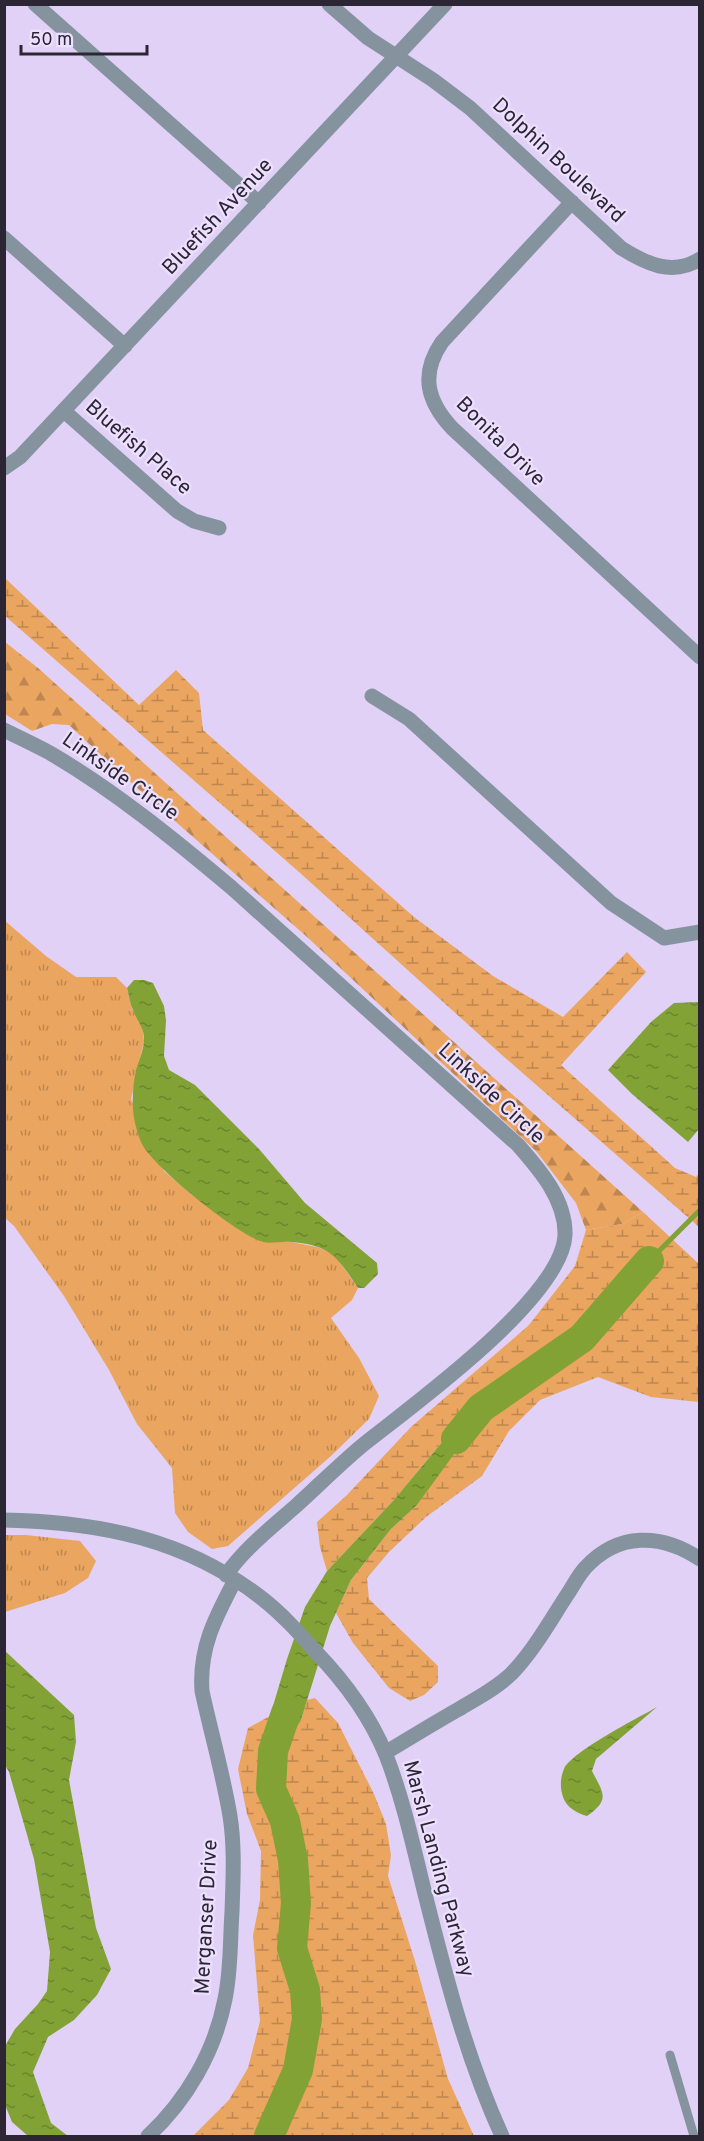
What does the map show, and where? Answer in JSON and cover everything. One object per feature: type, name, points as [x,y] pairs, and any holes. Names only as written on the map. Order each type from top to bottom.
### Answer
[{"type":"street","points":[[35,4],[259,203]]},
{"type":"street","name":"Dolphin Boulevard","points":[[329,4],[368,39],[470,108],[621,248],[640,260],[667,268],[684,266],[699,259]]},
{"type":"street","name":"Bluefish Avenue","points":[[4,468],[20,457],[64,411],[445,4]]},
{"type":"street","name":"Bonita Drive","points":[[572,202],[442,342],[431,368],[429,378],[431,396],[439,414],[452,428],[699,657]]},
{"type":"street","points":[[4,238],[125,346]]},
{"type":"street","name":"Bluefish Place","points":[[64,411],[177,511],[194,521],[219,528]]},
{"type":"street","points":[[372,696],[409,719],[611,903],[664,938],[699,932]]},
{"type":"street","name":"Linkside Circle","points":[[4,730],[50,753],[112,795],[190,853],[232,888],[518,1145],[545,1178],[561,1208],[565,1230],[562,1251],[550,1273],[518,1312],[466,1364],[363,1445],[250,1546],[231,1578]]},
{"type":"street","name":"Marsh Landing Parkway","points":[[4,1520],[89,1525],[137,1535],[182,1552],[231,1578],[264,1599],[289,1622],[328,1665],[365,1713],[385,1753],[400,1795],[452,1999],[469,2054],[502,2136]]},
{"type":"street","points":[[385,1753],[492,1689],[511,1674],[528,1654],[584,1569],[599,1555],[615,1546],[648,1539],[683,1548],[699,1558]]},
{"type":"street","name":"Merganser Drive","points":[[148,2136],[178,2104],[199,2070],[219,2023],[229,1974],[233,1842],[230,1815],[202,1691],[201,1671],[203,1652],[231,1578]]},
{"type":"lane","points":[[670,2055],[694,2136]]},
{"type":"green space","points":[[5,578],[139,705],[176,670],[199,693],[203,730],[414,917],[493,976],[563,1017],[627,952],[646,972],[561,1065],[675,1168],[696,1177],[699,1173],[699,1227],[503,1056],[299,872],[5,616]]},
{"type":"green space","points":[[5,642],[38,668],[643,1212],[622,1224],[586,1230],[576,1203],[536,1151],[306,936],[119,772],[69,725],[52,724],[32,731],[5,714]]},
{"type":"green space","points":[[4,920],[46,956],[76,977],[116,977],[127,988],[132,1009],[142,1026],[144,1041],[131,1099],[164,1171],[191,1194],[263,1242],[291,1242],[317,1247],[334,1254],[358,1288],[352,1300],[331,1318],[359,1358],[379,1396],[369,1419],[331,1456],[228,1546],[212,1549],[188,1532],[175,1513],[172,1468],[137,1424],[109,1370],[64,1296],[14,1226],[5,1218]]},
{"type":"green space","points":[[643,1212],[699,1264],[699,1402],[651,1397],[598,1377],[540,1400],[509,1431],[482,1476],[426,1517],[389,1552],[367,1578],[369,1599],[438,1666],[438,1682],[424,1695],[410,1701],[389,1688],[353,1643],[336,1613],[351,1580],[391,1529],[417,1505],[481,1408],[469,1410],[393,1501],[327,1571],[320,1547],[317,1522],[346,1496],[411,1427],[529,1325],[575,1266],[586,1230],[622,1224]]},
{"type":"green space","points":[[5,1535],[80,1541],[96,1561],[88,1578],[65,1593],[5,1612]]},
{"type":"green space","points":[[315,1698],[338,1723],[374,1794],[386,1824],[391,1855],[388,1876],[448,2079],[474,2136],[193,2136],[229,2100],[248,2068],[260,2021],[253,1935],[260,1900],[261,1851],[247,1814],[238,1769],[248,1728],[270,1716],[269,1735],[301,1720],[307,1700]]},
{"type":"water","points":[[134,980],[153,983],[164,1006],[166,1020],[164,1056],[169,1070],[195,1085],[259,1149],[305,1203],[377,1263],[378,1274],[364,1288],[358,1288],[332,1254],[324,1250],[305,1244],[263,1242],[235,1227],[177,1182],[148,1153],[141,1142],[135,1124],[133,1106],[134,1079],[144,1039],[142,1027],[131,1005],[127,988]]},
{"type":"water","points":[[699,1002],[699,1129],[688,1142],[608,1070],[651,1022],[674,1003]]},
{"type":"water","points":[[481,1408],[481,1417],[417,1505],[391,1529],[351,1580],[330,1626],[301,1720],[288,1741],[273,1751],[269,1735],[270,1716],[305,1607],[327,1571],[393,1501],[469,1410]]},
{"type":"water","points":[[4,1650],[74,1715],[76,1742],[69,1780],[96,1928],[111,1969],[97,1995],[74,2020],[48,2037],[33,2072],[51,2123],[68,2136],[28,2136],[12,2122],[5,2105],[5,2046],[15,2029],[47,1991],[50,1952],[34,1859],[5,1765]]},
{"type":"water","points":[[657,1707],[596,1759],[592,1771],[602,1790],[602,1800],[587,1816],[576,1812],[565,1801],[561,1790],[564,1769],[569,1762],[591,1745]]},
{"type":"waterway","points":[[649,1261],[700,1210]]},
{"type":"waterway","points":[[456,1439],[481,1408],[582,1338],[649,1261]]},
{"type":"waterway","points":[[269,2136],[298,2070],[307,2019],[305,1990],[292,1948],[296,1903],[293,1860],[285,1821],[271,1789],[273,1751],[286,1713]]}]
